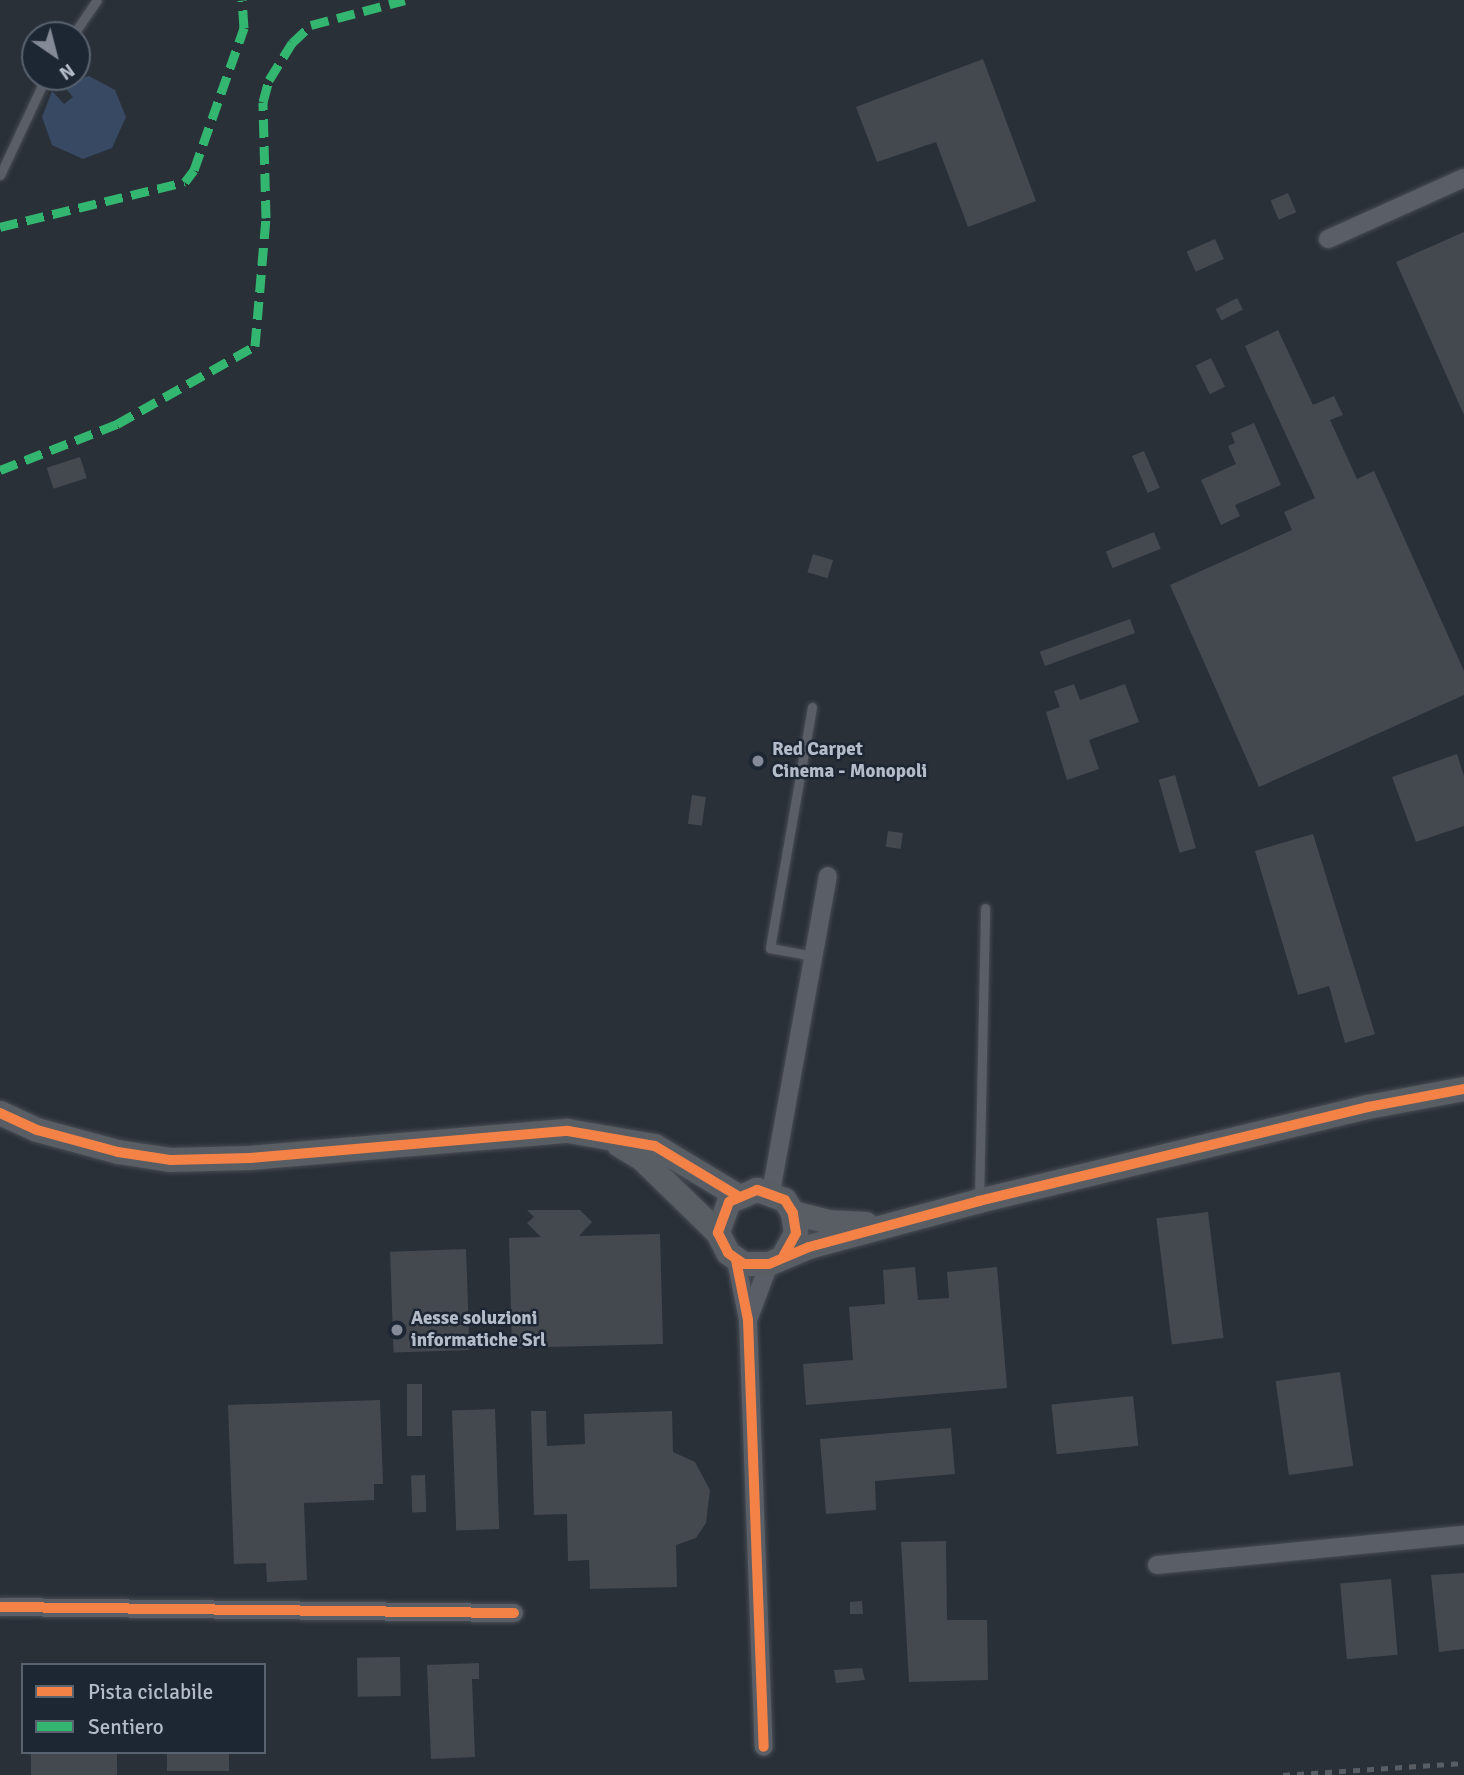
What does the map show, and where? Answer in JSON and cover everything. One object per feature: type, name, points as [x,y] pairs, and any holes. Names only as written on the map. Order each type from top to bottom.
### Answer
[{"type":"street","points":[[1328,239],[1464,178]]},
{"type":"street","points":[[771,1192],[828,876]]},
{"type":"street","points":[[736,1260],[776,1260],[979,1201],[1367,1107],[1464,1089]]},
{"type":"street","points":[[0,1114],[37,1130],[118,1152],[172,1160],[250,1158],[568,1131],[655,1146],[738,1196]]},
{"type":"street","points":[[610,1139],[641,1158],[718,1234],[736,1260],[748,1320],[764,1747]]},
{"type":"street","points":[[718,1234],[724,1208],[738,1196],[757,1190],[771,1192],[793,1213],[828,1222],[891,1225]]},
{"type":"street","points":[[748,1320],[776,1260],[796,1233],[793,1213]]},
{"type":"street","points":[[1157,1565],[1464,1535]]},
{"type":"street","points":[[0,1607],[514,1613]]},
{"type":"lane","points":[[83,21],[97,0]]},
{"type":"lane","points":[[0,175],[39,91]]},
{"type":"lane","points":[[813,707],[770,948],[813,956]]},
{"type":"lane","points":[[979,1201],[985,908]]},
{"type":"water","points":[[91,77],[115,90],[126,117],[112,148],[83,159],[52,145],[42,117],[52,91],[64,104],[73,97],[68,91],[91,91]]},
{"type":"building","points":[[983,59],[1036,201],[968,227],[936,142],[877,162],[856,107]]},
{"type":"building","points":[[1288,193],[1296,212],[1279,220],[1271,200]]},
{"type":"building","points":[[1464,232],[1464,415],[1396,262]]},
{"type":"building","points":[[1215,239],[1224,259],[1196,272],[1187,252]]},
{"type":"building","points":[[1237,298],[1243,310],[1222,320],[1216,309]]},
{"type":"building","points":[[1278,330],[1313,405],[1334,396],[1343,415],[1330,420],[1357,479],[1374,471],[1464,671],[1464,695],[1259,787],[1170,585],[1292,530],[1284,512],[1315,498],[1245,346]]},
{"type":"building","points":[[1211,358],[1225,387],[1210,394],[1196,365]]},
{"type":"building","points":[[1254,423],[1281,485],[1235,505],[1240,516],[1221,525],[1201,480],[1236,464],[1228,446],[1235,443],[1231,433]]},
{"type":"building","points":[[1144,451],[1160,488],[1148,493],[1132,456]]},
{"type":"building","points":[[80,457],[87,478],[54,489],[47,468]]},
{"type":"building","points":[[1154,532],[1161,549],[1113,568],[1106,551]]},
{"type":"building","points":[[813,554],[833,560],[828,578],[807,572]]},
{"type":"building","points":[[1130,619],[1135,633],[1045,666],[1040,652]]},
{"type":"building","points":[[1074,684],[1080,700],[1125,684],[1139,722],[1089,740],[1099,769],[1067,780],[1046,712],[1060,707],[1054,691]]},
{"type":"building","points":[[1457,754],[1464,776],[1464,826],[1416,842],[1392,777]]},
{"type":"building","points":[[1175,775],[1196,848],[1180,853],[1159,780]]},
{"type":"building","points":[[692,795],[706,797],[702,826],[688,824]]},
{"type":"building","points":[[888,831],[903,833],[901,849],[886,847]]},
{"type":"building","points":[[1313,834],[1375,1034],[1345,1043],[1329,986],[1298,995],[1255,851]]},
{"type":"building","points":[[527,1210],[580,1210],[592,1222],[579,1236],[660,1234],[663,1344],[512,1348],[509,1238],[541,1237],[527,1223],[534,1217]]},
{"type":"building","points":[[1208,1212],[1223,1338],[1172,1344],[1156,1218]]},
{"type":"building","points":[[466,1249],[470,1350],[394,1353],[390,1252]]},
{"type":"building","points":[[915,1267],[918,1300],[949,1298],[947,1272],[997,1267],[1007,1388],[806,1405],[803,1364],[853,1360],[849,1307],[885,1304],[883,1270]]},
{"type":"building","points":[[1340,1372],[1353,1466],[1289,1475],[1276,1381]]},
{"type":"building","points":[[407,1384],[422,1384],[422,1436],[407,1436]]},
{"type":"building","points":[[1133,1396],[1138,1446],[1057,1454],[1051,1405]]},
{"type":"building","points":[[380,1400],[383,1484],[374,1484],[374,1500],[304,1503],[307,1580],[267,1582],[266,1563],[234,1564],[228,1405]]},
{"type":"building","points":[[495,1409],[499,1529],[456,1530],[452,1411]]},
{"type":"building","points":[[531,1411],[546,1411],[547,1446],[585,1444],[584,1414],[672,1411],[673,1452],[695,1462],[710,1490],[706,1523],[696,1538],[676,1545],[677,1587],[590,1589],[589,1560],[568,1561],[567,1514],[534,1515]]},
{"type":"building","points":[[951,1428],[955,1474],[875,1481],[876,1510],[826,1514],[820,1439]]},
{"type":"building","points":[[411,1475],[425,1475],[426,1512],[412,1512]]},
{"type":"building","points":[[946,1541],[947,1620],[987,1620],[988,1680],[909,1682],[901,1542]]},
{"type":"building","points":[[1464,1573],[1464,1649],[1439,1652],[1431,1575]]},
{"type":"building","points":[[1391,1579],[1398,1655],[1347,1659],[1340,1583]]},
{"type":"building","points":[[862,1601],[863,1614],[850,1614],[850,1602]]},
{"type":"building","points":[[400,1657],[401,1696],[358,1697],[357,1658]]},
{"type":"building","points":[[479,1663],[479,1679],[472,1679],[475,1757],[431,1759],[427,1665]]},
{"type":"building","points":[[862,1668],[865,1680],[836,1683],[834,1670]]},
{"type":"building","points":[[31,1754],[117,1754],[117,1775],[31,1775]]},
{"type":"building","points":[[167,1754],[229,1754],[229,1771],[167,1771]]},
{"type":"railway","points":[[1283,1775],[1464,1763]]},
{"type":"marked path","points":[[0,227],[185,182],[194,170],[244,28],[242,0]]},
{"type":"marked path","points":[[0,470],[117,424],[255,346],[266,218],[263,102],[269,80],[292,43],[311,25],[405,0]]},
{"type":"cycle path","points":[[784,1255],[796,1233],[793,1213],[785,1200],[757,1190],[729,1202],[718,1233],[728,1253],[744,1264],[769,1264],[809,1247],[979,1201],[1368,1107],[1464,1089]]},
{"type":"cycle path","points":[[0,1113],[37,1130],[118,1152],[171,1160],[250,1158],[568,1131],[655,1146],[738,1196]]},
{"type":"cycle path","points":[[736,1260],[748,1320],[764,1747]]},
{"type":"cycle path","points":[[0,1607],[514,1613]]},
{"type":"place","name":"Red Carpet Cinema - Monopoli","points":[[758,761]]},
{"type":"place","name":"Aesse soluzioni informatiche Srl","points":[[397,1330]]}]
